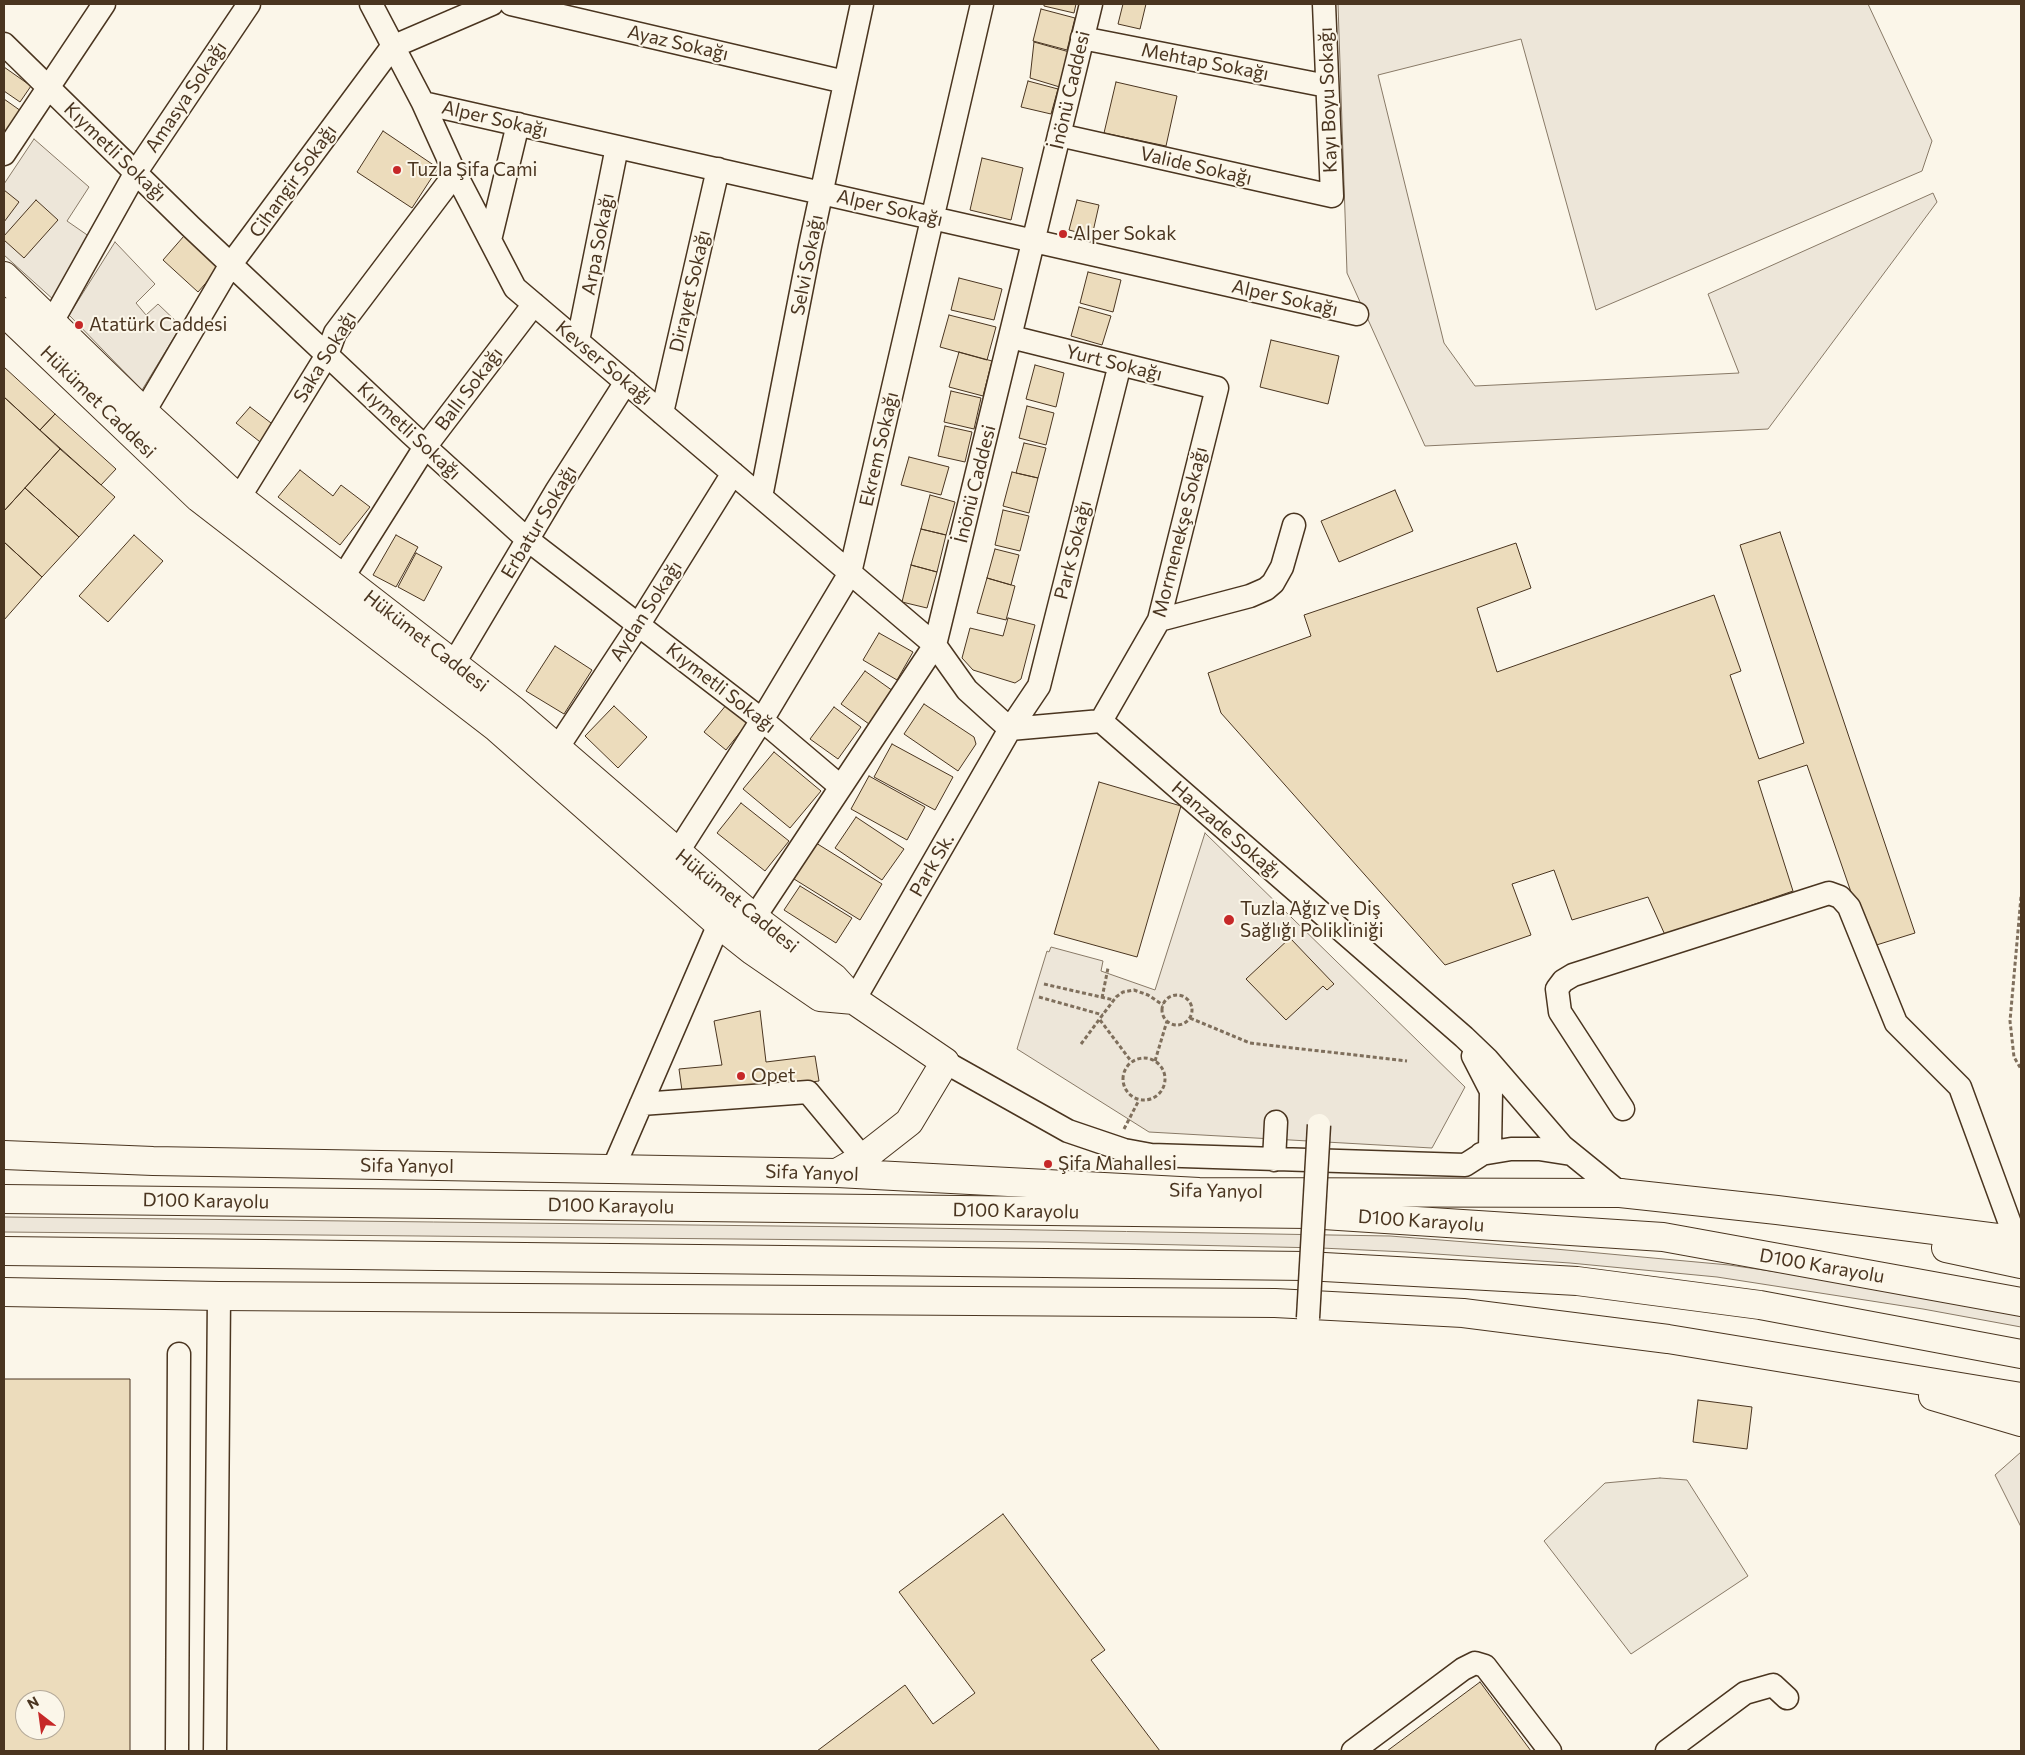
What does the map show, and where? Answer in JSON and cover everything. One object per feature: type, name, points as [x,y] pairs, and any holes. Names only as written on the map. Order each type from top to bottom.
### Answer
[{"type":"main road","name":"Hükümet Caddesi","points":[[4,276],[199,464],[239,498],[454,663],[558,747],[677,853],[754,918],[834,978],[854,1000],[945,1062]]},
{"type":"main road","name":"Hükümet Caddesi","points":[[4,312],[199,498],[497,728],[719,924],[753,951],[820,997],[854,1000]]},
{"type":"main road","points":[[837,1173],[863,1158],[909,1122],[945,1062]]},
{"type":"main road","name":"Sifa Yanyol","points":[[4,1155],[153,1161],[837,1173],[1199,1192],[1620,1192],[1777,1210],[2016,1252]]},
{"type":"main road","name":"D100 Karayolu","points":[[4,1199],[1308,1214],[1663,1237],[2021,1302]]},
{"type":"main road","points":[[4,1251],[1306,1266],[1577,1281],[1760,1305],[2021,1354]]},
{"type":"main road","points":[[4,1292],[1463,1313],[1668,1339],[2015,1395]]},
{"type":"main road","points":[[1834,1365],[2021,1422]]},
{"type":"street","points":[[4,154],[104,4]]},
{"type":"street","name":"Amasya Sokağı","points":[[52,322],[136,172],[249,4]]},
{"type":"street","name":"Kevser Sokağı","points":[[371,4],[423,103],[455,174],[515,288],[935,645],[967,690],[1010,729]]},
{"type":"street","points":[[392,47],[492,4]]},
{"type":"street","name":"Ayaz Sokağı","points":[[511,4],[845,82]]},
{"type":"street","name":"Selvi Sokağı","points":[[761,497],[821,193],[862,4]]},
{"type":"street","name":"Ekrem Sokağı","points":[[677,853],[762,720],[850,573],[982,4]]},
{"type":"street","name":"İnönü Caddesi","points":[[754,918],[935,645],[1091,4]]},
{"type":"street","name":"Kayı Boyu Sokağı","points":[[1324,4],[1332,196]]},
{"type":"street","name":"Mehtap Sokağı","points":[[1082,38],[1328,86]]},
{"type":"street","name":"Kıymetli Sokağı","points":[[4,44],[327,355],[528,540],[762,720],[841,787]]},
{"type":"street","name":"Cihangir Sokağı","points":[[144,412],[231,264],[392,47]]},
{"type":"street","name":"Alper Sokağı","points":[[423,103],[1357,314]]},
{"type":"street","points":[[490,240],[518,124]]},
{"type":"street","name":"Valide Sokağı","points":[[1059,135],[1332,196]]},
{"type":"street","name":"Arpa Sokağı","points":[[578,342],[618,147]]},
{"type":"street","name":"Dirayet Sokağı","points":[[662,413],[718,169]]},
{"type":"street","name":"Saka Sokağı","points":[[239,498],[327,355],[334,333],[455,174]]},
{"type":"street","name":"Ballı Sokağı","points":[[343,577],[425,447],[534,304]]},
{"type":"street","name":"Yurt Sokağı","points":[[1011,337],[1217,388]]},
{"type":"street","name":"Park Sokağı","points":[[1010,729],[1039,686],[1120,364]]},
{"type":"street","name":"Erbatur Sokağı","points":[[454,663],[557,490],[626,382]]},
{"type":"street","name":"Mormenekşe Sokağı","points":[[1101,721],[1159,620],[1217,388]]},
{"type":"street","name":"Aydan Sokağı","points":[[558,747],[733,473]]},
{"type":"street","points":[[1159,620],[1250,596],[1266,589],[1273,583],[1282,568],[1294,525]]},
{"type":"street","points":[[1010,729],[1101,721]]},
{"type":"street","name":"Hanzade Sokağı","points":[[1101,721],[1464,1037],[1487,1059],[1562,1146],[1620,1192]]},
{"type":"street","name":"Park Sk.","points":[[854,1000],[1010,729]]},
{"type":"street","points":[[1624,1109],[1560,1012],[1557,989],[1563,981],[1572,976],[1830,893],[1840,897],[1849,906],[1896,1023],[1960,1087],[2016,1252]]},
{"type":"street","points":[[613,1169],[719,924]]},
{"type":"street","points":[[945,1062],[1068,1131],[1115,1147],[1151,1155],[1465,1165],[1490,1149],[1491,1091],[1464,1037]]},
{"type":"street","points":[[641,1104],[808,1092],[863,1158]]},
{"type":"street","points":[[1274,1160],[1276,1122]]},
{"type":"street","points":[[1308,1318],[1319,1125]]},
{"type":"street","points":[[1481,1154],[1510,1149],[1539,1149],[1571,1154]]},
{"type":"street","points":[[215,1751],[219,1296]]},
{"type":"street","points":[[177,1751],[180,1354]]},
{"type":"street","points":[[1354,1751],[1475,1663],[1485,1666],[1550,1751]]},
{"type":"street","points":[[1667,1751],[1745,1693],[1773,1685],[1787,1698]]},
{"type":"path","points":[[2021,896],[2010,1021],[2014,1057],[2021,1069]]},
{"type":"path","points":[[1102,998],[1108,968]]},
{"type":"path","points":[[1044,984],[1114,1000]]},
{"type":"path","points":[[1081,1044],[1114,1000],[1123,992],[1134,990],[1148,994],[1162,1005]]},
{"type":"path","points":[[1180,994],[1192,1003],[1193,1008],[1190,1018],[1187,1022],[1177,1025],[1167,1022],[1162,1013],[1162,1005],[1170,996],[1180,994]]},
{"type":"path","points":[[1039,998],[1103,1015]]},
{"type":"path","points":[[1190,1018],[1250,1043],[1407,1061]]},
{"type":"path","points":[[1100,1020],[1131,1062]]},
{"type":"path","points":[[1155,1061],[1167,1022]]},
{"type":"path","points":[[1145,1058],[1155,1061],[1162,1068],[1164,1075],[1163,1088],[1153,1098],[1139,1100],[1127,1093],[1122,1080],[1126,1066],[1131,1062],[1145,1058]]},
{"type":"path","points":[[1115,1147],[1139,1100]]},
{"type":"shaded area","points":[[1338,4],[1868,4],[1932,141],[1922,171],[1596,310],[1521,39],[1378,75],[1444,343],[1475,386],[1739,373],[1708,294],[1933,193],[1937,202],[1768,429],[1425,446],[1347,273]]},
{"type":"shaded area","points":[[34,139],[89,187],[67,221],[93,239],[55,301],[4,255],[4,184]]},
{"type":"shaded area","points":[[115,242],[155,284],[136,303],[146,315],[158,304],[181,326],[142,390],[69,315]]},
{"type":"shaded area","points":[[1205,833],[1465,1087],[1432,1148],[1149,1132],[1017,1049],[1047,951],[1049,952],[1051,947],[1103,961],[1101,971],[1155,990]]},
{"type":"shaded area","points":[[4,1217],[863,1227],[1390,1236],[1729,1265],[1853,1283],[2021,1311],[2021,1327],[1923,1309],[1717,1277],[1570,1263],[1406,1252],[1321,1248],[1048,1242],[4,1232]]},
{"type":"shaded area","points":[[2021,1452],[2021,1527],[1995,1475]]},
{"type":"shaded area","points":[[1660,1478],[1687,1480],[1748,1576],[1631,1654],[1544,1541],[1605,1483]]},
{"type":"building","points":[[1044,4],[1076,4],[1074,13],[1044,6]]},
{"type":"building","points":[[1123,4],[1146,4],[1140,29],[1118,24]]},
{"type":"building","points":[[1041,9],[1075,18],[1067,50],[1033,41]]},
{"type":"building","points":[[1034,42],[1073,53],[1063,88],[1030,78]]},
{"type":"building","points":[[4,67],[31,86],[20,102],[4,91]]},
{"type":"building","points":[[1028,81],[1058,89],[1051,114],[1021,107]]},
{"type":"building","points":[[1116,82],[1177,96],[1166,146],[1104,133]]},
{"type":"building","points":[[4,99],[21,111],[4,135]]},
{"type":"building","name":"Tuzla Şifa Cami","points":[[383,131],[438,168],[412,208],[357,172]]},
{"type":"building","points":[[982,158],[1023,168],[1011,220],[970,210]]},
{"type":"building","points":[[4,190],[19,202],[4,222]]},
{"type":"building","points":[[36,200],[58,220],[24,258],[4,240],[4,236]]},
{"type":"building","points":[[1077,200],[1099,205],[1092,236],[1069,230]]},
{"type":"building","points":[[184,236],[219,268],[198,292],[163,260]]},
{"type":"building","points":[[1088,272],[1121,280],[1113,312],[1080,303]]},
{"type":"building","points":[[959,278],[1002,289],[994,320],[951,310]]},
{"type":"building","points":[[1079,307],[1111,316],[1102,345],[1071,336]]},
{"type":"building","points":[[949,315],[996,327],[987,360],[940,347]]},
{"type":"building","points":[[1271,340],[1339,356],[1328,404],[1260,387]]},
{"type":"building","points":[[959,352],[992,361],[983,396],[949,387]]},
{"type":"building","points":[[1035,365],[1064,373],[1056,407],[1026,399]]},
{"type":"building","points":[[4,367],[55,414],[40,430],[4,397]]},
{"type":"building","points":[[951,391],[981,398],[974,429],[944,422]]},
{"type":"building","points":[[4,397],[60,449],[4,511]]},
{"type":"building","points":[[1027,406],[1054,413],[1046,445],[1019,438]]},
{"type":"building","points":[[250,407],[275,426],[264,445],[236,423]]},
{"type":"building","points":[[55,414],[116,469],[101,485],[40,430]]},
{"type":"building","points":[[945,426],[972,432],[965,462],[938,456]]},
{"type":"building","points":[[1024,443],[1046,448],[1038,478],[1016,473]]},
{"type":"building","points":[[60,449],[115,497],[79,537],[25,488]]},
{"type":"building","points":[[909,457],[949,467],[941,495],[901,485]]},
{"type":"building","points":[[300,470],[333,496],[341,485],[370,507],[340,545],[278,497]]},
{"type":"building","points":[[1012,472],[1038,478],[1029,513],[1003,506]]},
{"type":"building","points":[[25,488],[79,537],[42,577],[4,542],[4,511]]},
{"type":"building","points":[[1395,490],[1413,531],[1339,562],[1321,521]]},
{"type":"building","points":[[930,495],[955,502],[946,535],[921,529]]},
{"type":"building","points":[[1003,510],[1029,516],[1020,551],[995,545]]},
{"type":"building","points":[[921,529],[946,535],[937,572],[911,565]]},
{"type":"building","points":[[1780,532],[1915,933],[1870,947],[1807,765],[1758,781],[1793,891],[1665,935],[1648,897],[1572,920],[1554,870],[1512,884],[1531,935],[1445,965],[1221,713],[1208,673],[1311,636],[1304,615],[1516,543],[1531,588],[1477,608],[1497,672],[1714,595],[1741,671],[1730,675],[1759,759],[1804,743],[1740,545]]},
{"type":"building","points":[[134,535],[163,561],[108,622],[79,596]]},
{"type":"building","points":[[396,535],[418,547],[396,587],[373,575]]},
{"type":"building","points":[[4,542],[42,577],[4,620]]},
{"type":"building","points":[[995,549],[1019,555],[1011,585],[987,578]]},
{"type":"building","points":[[416,553],[442,567],[424,601],[398,587]]},
{"type":"building","points":[[911,565],[937,572],[927,608],[902,602]]},
{"type":"building","points":[[987,578],[1015,586],[1006,620],[977,613]]},
{"type":"building","points":[[1008,618],[1035,625],[1021,679],[1015,683],[973,670],[962,658],[970,628],[1003,636]]},
{"type":"building","points":[[879,633],[913,652],[897,680],[863,660]]},
{"type":"building","points":[[555,646],[592,670],[564,714],[526,691]]},
{"type":"building","points":[[865,671],[893,691],[869,724],[841,704]]},
{"type":"building","points":[[727,704],[749,721],[726,750],[704,732]]},
{"type":"building","points":[[924,704],[974,737],[976,744],[958,771],[904,734]]},
{"type":"building","points":[[614,706],[647,737],[618,768],[585,736]]},
{"type":"building","points":[[834,707],[861,727],[838,759],[810,739]]},
{"type":"building","points":[[892,744],[953,777],[935,810],[874,777]]},
{"type":"building","points":[[774,752],[821,791],[790,828],[743,789]]},
{"type":"building","points":[[869,776],[925,807],[907,840],[851,809]]},
{"type":"building","points":[[1099,782],[1181,806],[1137,957],[1054,934]]},
{"type":"building","points":[[741,803],[789,841],[765,871],[717,833]]},
{"type":"building","points":[[856,817],[904,849],[882,880],[835,848]]},
{"type":"building","points":[[816,843],[882,884],[860,920],[794,879]]},
{"type":"building","points":[[800,886],[852,918],[836,943],[784,910]]},
{"type":"building","points":[[1290,938],[1334,984],[1327,990],[1323,986],[1286,1020],[1246,979]]},
{"type":"building","points":[[760,1011],[766,1062],[815,1056],[819,1081],[683,1098],[679,1069],[722,1065],[714,1021]]},
{"type":"building","points":[[4,1379],[130,1379],[130,1751],[4,1751]]},
{"type":"building","points":[[1698,1400],[1752,1407],[1747,1449],[1693,1442]]},
{"type":"building","points":[[1003,1514],[1105,1650],[1091,1660],[1160,1751],[817,1751],[905,1685],[933,1724],[975,1693],[899,1592]]},
{"type":"building","points":[[1480,1682],[1531,1751],[1387,1751]]},
{"type":"place","name":"Tuzla Şifa Cami","points":[[397,170]]},
{"type":"place","name":"Alper Sokak","points":[[1063,234]]},
{"type":"place","name":"Atatürk Caddesi","points":[[79,325]]},
{"type":"place","name":"Tuzla Ağız ve Diş Sağlığı Polikliniği","points":[[1229,920]]},
{"type":"place","name":"Opet","points":[[741,1076]]},
{"type":"place","name":"Şifa Mahallesi","points":[[1048,1164]]}]
